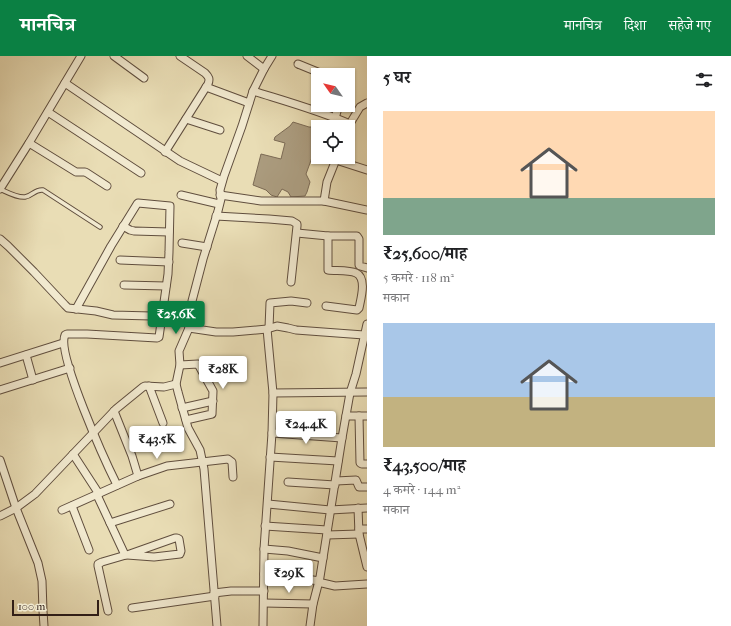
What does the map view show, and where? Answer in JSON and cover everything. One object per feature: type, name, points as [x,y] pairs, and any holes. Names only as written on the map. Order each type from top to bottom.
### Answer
[{"type":"street","points":[[0,189],[81,56]]},
{"type":"street","points":[[114,56],[144,78]]},
{"type":"street","points":[[165,152],[208,84],[209,79],[208,76],[180,56]]},
{"type":"street","points":[[247,56],[264,69]]},
{"type":"street","points":[[217,626],[203,462],[199,447],[188,428],[176,384],[180,365],[179,352],[189,328],[192,301],[220,204],[220,190],[222,181],[253,92],[272,56]]},
{"type":"street","points":[[298,64],[311,69]]},
{"type":"street","points":[[65,83],[165,152],[186,165],[222,181]]},
{"type":"street","points":[[206,87],[249,103]]},
{"type":"street","points":[[253,92],[284,100],[338,120]]},
{"type":"street","points":[[352,120],[360,107],[367,104]]},
{"type":"street","points":[[48,112],[141,173]]},
{"type":"street","points":[[335,118],[337,112]]},
{"type":"street","points":[[186,119],[220,130]]},
{"type":"street","points":[[29,143],[76,172],[82,171],[87,173],[107,186]]},
{"type":"street","points":[[324,201],[327,182],[334,164]]},
{"type":"street","points":[[350,164],[367,170]]},
{"type":"street","points":[[180,195],[220,204]]},
{"type":"street","points":[[220,195],[261,201],[324,201],[367,210]]},
{"type":"street","points":[[76,309],[137,203],[168,205],[170,207],[169,262],[163,316],[159,336],[157,338],[87,334],[67,334],[64,336],[64,343],[70,368],[80,400],[93,433],[117,485]]},
{"type":"street","points":[[216,216],[268,218],[292,221],[297,224],[292,282]]},
{"type":"street","points":[[123,226],[130,230],[169,232]]},
{"type":"street","points":[[297,233],[358,237],[359,265],[367,268]]},
{"type":"street","points":[[326,306],[359,309],[363,286],[360,276],[356,273],[328,270],[328,236]]},
{"type":"street","points":[[0,239],[68,308],[96,311],[113,315],[190,317]]},
{"type":"street","points":[[182,243],[207,247]]},
{"type":"street","points":[[120,260],[169,262]]},
{"type":"street","points":[[124,285],[166,286]]},
{"type":"street","points":[[263,626],[264,549],[268,504],[273,393],[268,328],[270,303],[291,301],[307,303]]},
{"type":"street","points":[[310,626],[323,558],[350,393],[356,374],[367,324]]},
{"type":"street","points":[[189,328],[216,332],[233,332],[277,326],[296,330],[364,335]]},
{"type":"street","points":[[0,363],[64,343]]},
{"type":"street","points":[[26,354],[33,380]]},
{"type":"street","points":[[180,365],[199,364],[213,391],[212,414],[186,420]]},
{"type":"street","points":[[0,390],[70,368]]},
{"type":"street","points":[[0,516],[16,508],[35,494],[114,411],[143,387],[164,387],[176,384]]},
{"type":"street","points":[[149,386],[163,423]]},
{"type":"street","points":[[273,393],[367,392]]},
{"type":"street","points":[[182,408],[213,401]]},
{"type":"street","points":[[114,411],[132,456],[138,476]]},
{"type":"street","points":[[346,416],[367,416]]},
{"type":"street","points":[[359,416],[363,440],[360,463],[367,464]]},
{"type":"street","points":[[272,433],[342,438]]},
{"type":"street","points":[[73,454],[98,494],[124,554],[126,555],[154,557],[180,554],[179,539],[175,538],[126,555],[102,562],[98,564],[108,611]]},
{"type":"street","points":[[270,457],[338,462]]},
{"type":"street","points":[[62,510],[138,476],[167,466],[228,459],[232,462],[234,477]]},
{"type":"street","points":[[0,460],[16,508],[38,563],[42,581],[44,626]]},
{"type":"street","points":[[288,482],[335,483],[356,480],[359,488],[367,487]]},
{"type":"street","points":[[110,523],[170,504]]},
{"type":"street","points":[[268,504],[330,510],[367,508]]},
{"type":"street","points":[[72,506],[89,550]]},
{"type":"street","points":[[358,508],[359,532],[367,567]]},
{"type":"street","points":[[265,526],[327,532],[359,532],[367,529]]},
{"type":"street","points":[[264,549],[288,551],[323,558]]},
{"type":"street","points":[[264,574],[319,581],[335,586],[367,584]]},
{"type":"street","points":[[132,608],[215,595],[231,591],[264,591]]},
{"type":"street","points":[[264,603],[313,604]]},
{"type":"lane","points":[[0,189],[18,197],[28,196],[37,190],[43,190],[100,227]]},
{"type":"shaded area","points":[[293,122],[311,127],[311,160],[306,174],[310,182],[305,196],[291,197],[288,192],[282,189],[277,197],[271,195],[266,190],[253,185],[261,154],[281,159],[285,143],[274,140],[275,137]]}]
